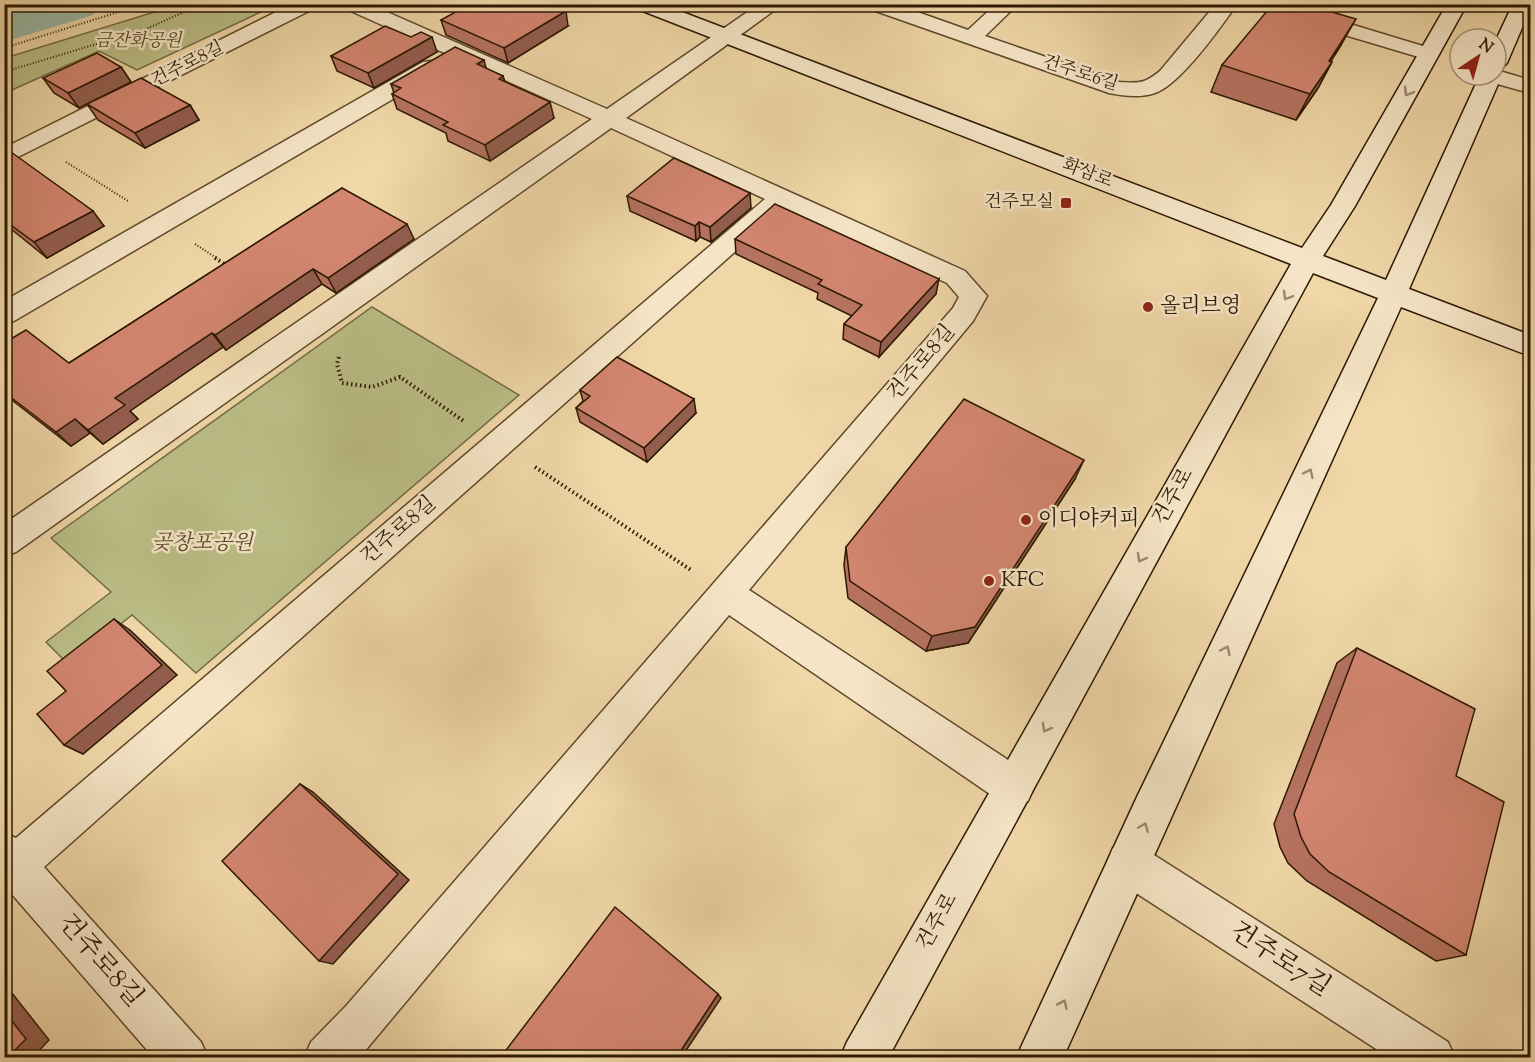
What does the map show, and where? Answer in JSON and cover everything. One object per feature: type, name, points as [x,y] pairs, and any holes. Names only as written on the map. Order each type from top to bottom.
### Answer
[{"type":"street","name":"건주로8길","points":[[4,157],[308,4]]},
{"type":"street","name":"건주로8길","points":[[327,1058],[370,1012],[726,594],[963,314],[974,296],[956,277],[351,4]]},
{"type":"street","name":"화삼로","points":[[642,4],[1530,346]]},
{"type":"street","points":[[4,542],[773,4]]},
{"type":"street","name":"건주로6길","points":[[874,4],[1117,87],[1150,89],[1163,79],[1227,4]]},
{"type":"street","points":[[971,38],[1008,4]]},
{"type":"street","points":[[1261,4],[1429,54]]},
{"type":"street","name":"건주로","points":[[863,1058],[1307,260],[1343,206],[1457,4]]},
{"type":"street","points":[[1508,36],[1522,4]]},
{"type":"street","points":[[4,314],[458,52]]},
{"type":"street","points":[[1508,80],[1530,87]]},
{"type":"street","points":[[1040,1058],[1422,232],[1486,87]]},
{"type":"street","name":"건주로8길","points":[[185,1058],[10,859],[500,444],[782,197]]},
{"type":"street","points":[[726,594],[1014,786]]},
{"type":"street","name":"건주로7길","points":[[1128,864],[1432,1058]]},
{"type":"path","points":[[4,48],[144,4]]},
{"type":"path","points":[[4,72],[146,29],[202,4]]},
{"type":"path","points":[[35,142],[229,267]]},
{"type":"path","points":[[316,324],[342,341],[337,363],[342,383],[372,387],[400,377],[726,594]]},
{"type":"green space","name":"금잔화공원","points":[[177,5],[276,5],[137,70],[99,51],[5,93],[5,58]]},
{"type":"green space","name":"곶창포공원","points":[[372,307],[519,395],[196,673],[132,615],[69,665],[46,642],[111,592],[51,538]]},
{"type":"building","points":[[470,4],[549,4],[566,11],[504,48],[441,20]]},
{"type":"building","points":[[1273,4],[1304,4],[1356,19],[1329,61],[1332,62],[1310,94],[1222,65]]},
{"type":"building","points":[[385,26],[411,37],[421,32],[432,37],[368,73],[331,56]]},
{"type":"building","points":[[455,47],[484,60],[477,64],[503,76],[499,79],[550,102],[485,145],[443,125],[448,122],[392,94],[401,88],[391,84]]},
{"type":"building","points":[[97,53],[121,67],[68,93],[43,78]]},
{"type":"building","points":[[141,78],[190,105],[135,133],[87,104]]},
{"type":"building","points":[[4,147],[93,211],[34,242],[4,220]]},
{"type":"building","points":[[674,158],[750,193],[710,227],[699,222],[695,226],[627,196]]},
{"type":"building","points":[[342,188],[407,224],[328,278],[313,269],[215,335],[212,333],[115,398],[125,405],[88,430],[75,419],[56,432],[4,392],[4,343],[26,330],[69,363]]},
{"type":"building","points":[[775,204],[939,279],[881,342],[844,324],[862,305],[818,284],[822,280],[735,239]]},
{"type":"building","points":[[617,357],[694,399],[644,448],[576,408],[590,396],[580,390]]},
{"type":"building","points":[[964,399],[1084,460],[975,627],[932,636],[850,581],[846,547]]},
{"type":"building","points":[[114,619],[162,665],[64,745],[37,714],[66,691],[47,671]]},
{"type":"building","points":[[1357,648],[1475,709],[1456,776],[1504,802],[1466,955],[1329,872],[1310,854],[1301,837],[1294,814]]},
{"type":"building","points":[[300,784],[398,874],[319,961],[222,861]]},
{"type":"building","points":[[615,907],[718,994],[676,1058],[500,1058]]},
{"type":"building","points":[[4,1011],[26,1039],[7,1058],[4,1058]]},
{"type":"waterway","points":[[4,26],[74,4]]},
{"type":"place","name":"건주모실","points":[[1066,203]]},
{"type":"place","name":"올리브영","points":[[1148,307]]},
{"type":"place","name":"이디야커피","points":[[1026,520]]},
{"type":"place","name":"KFC","points":[[989,581]]}]
